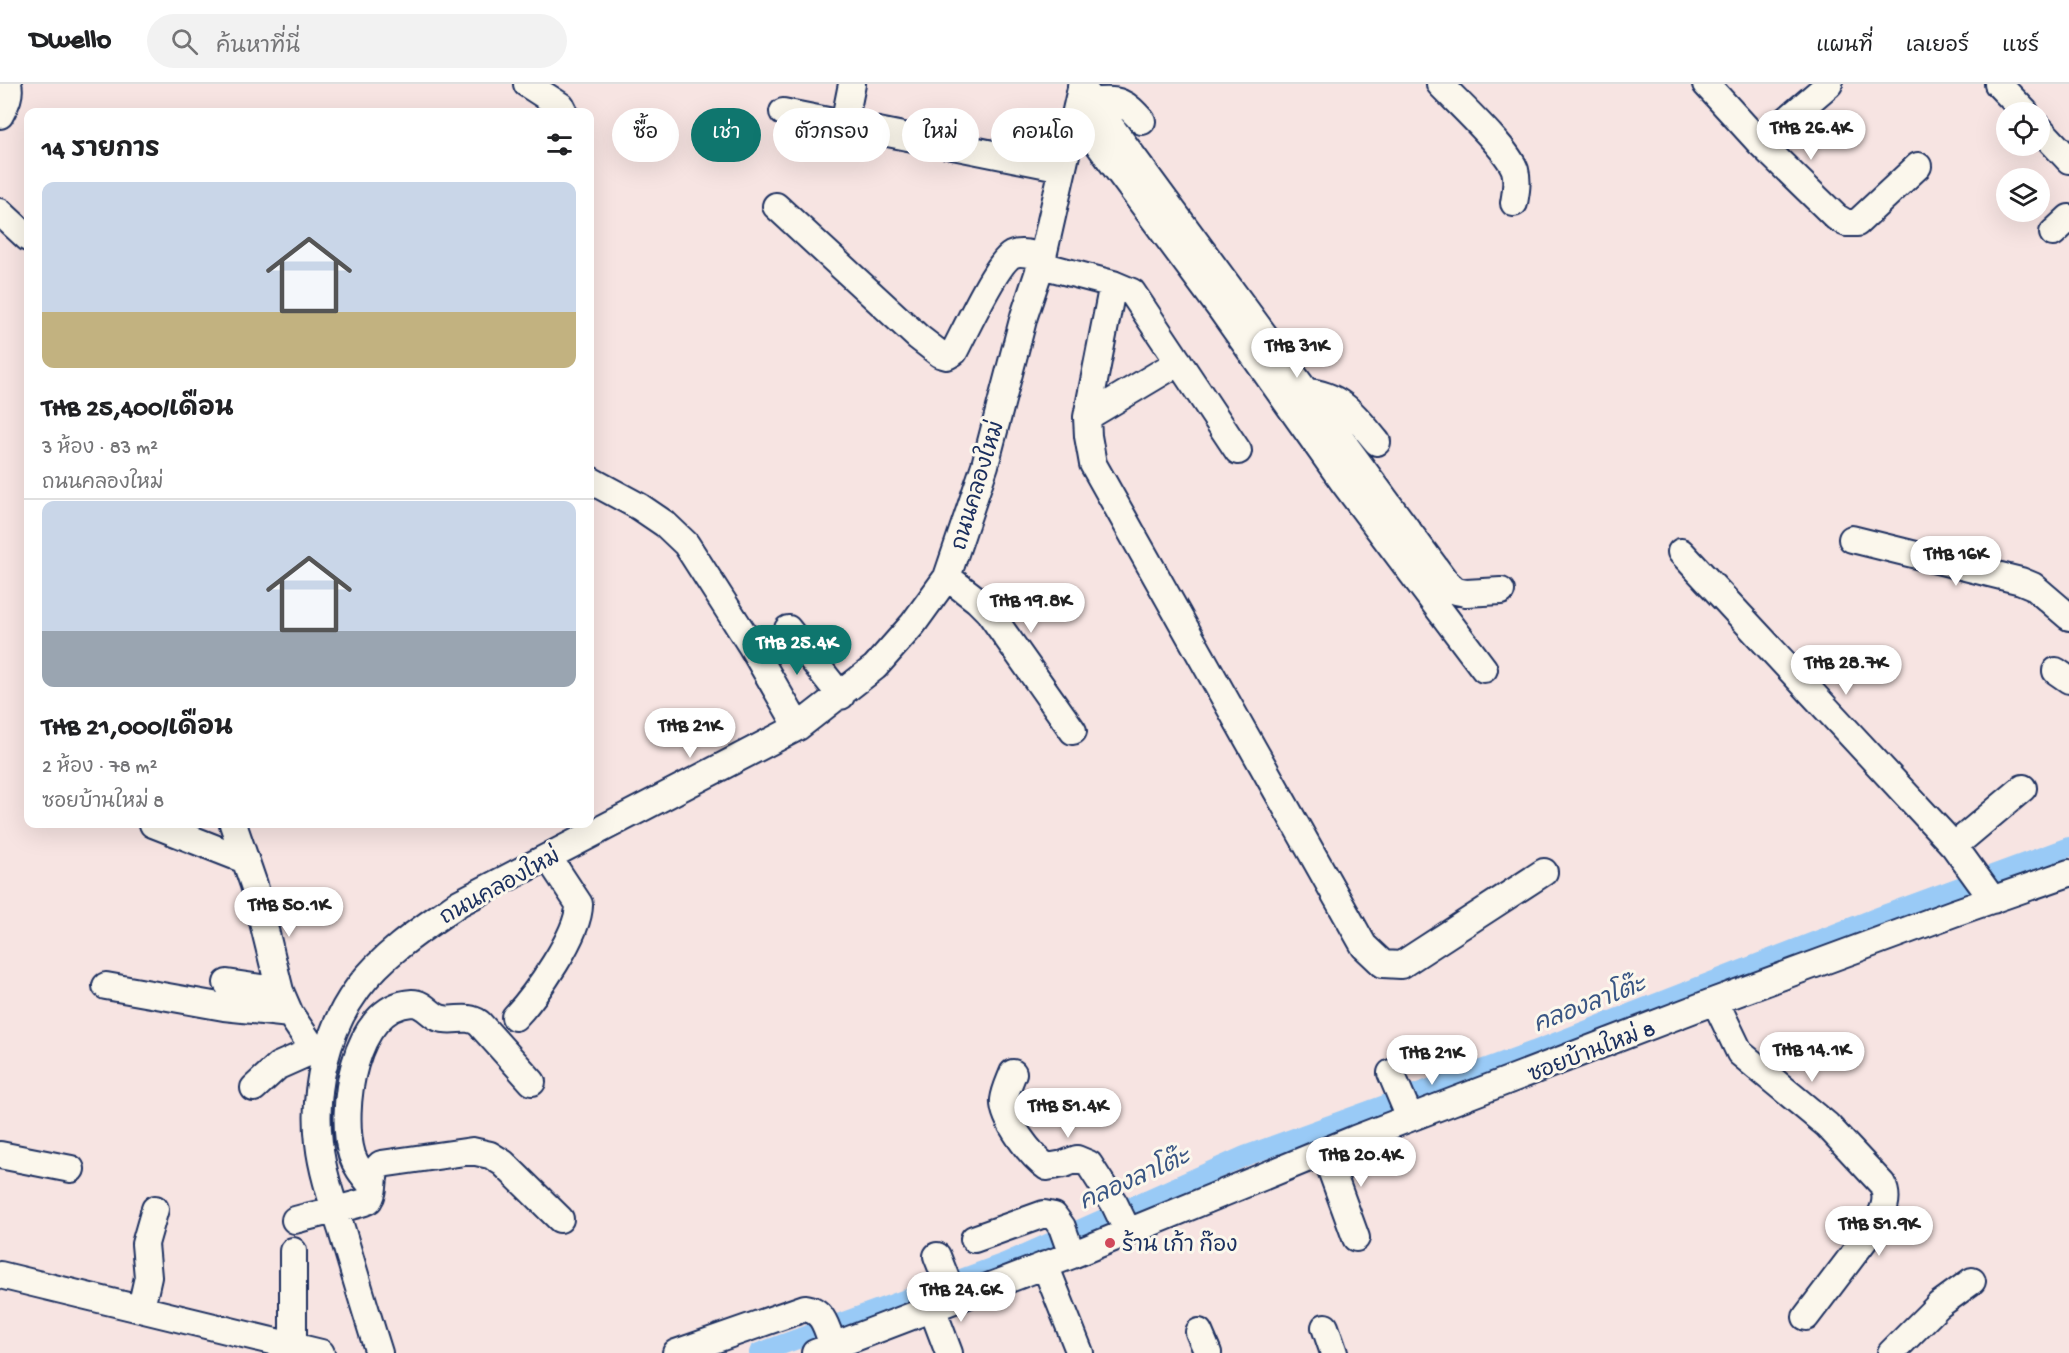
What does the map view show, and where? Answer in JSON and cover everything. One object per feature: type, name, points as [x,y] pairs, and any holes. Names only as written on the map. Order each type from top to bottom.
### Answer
[{"type":"street","points":[[0,115],[6,102],[8,84]]},
{"type":"street","points":[[527,84],[562,108]]},
{"type":"street","points":[[847,108],[852,84]]},
{"type":"street","points":[[1440,84],[1501,149],[1514,168],[1517,182],[1514,203]]},
{"type":"street","points":[[1706,84],[1760,143],[1836,217],[1846,223],[1857,223],[1918,166]]},
{"type":"street","points":[[1760,143],[1829,84]]},
{"type":"street","points":[[1998,84],[2015,102]]},
{"type":"street","points":[[1083,96],[1121,102],[1131,108],[1142,121]]},
{"type":"street","points":[[1083,96],[1445,580],[1456,591],[1466,593],[1501,591]]},
{"type":"street","points":[[1083,96],[1220,308],[1344,483],[1484,669]]},
{"type":"street","name":"ถนนคลองใหม่","points":[[379,1353],[335,1209],[319,1143],[319,1057],[328,1044],[341,1015],[358,987],[388,956],[459,903],[798,727],[841,696],[875,667],[913,624],[947,577],[985,465],[1083,96]]},
{"type":"street","points":[[890,133],[1063,168]]},
{"type":"street","points":[[2050,140],[2069,160]]},
{"type":"street","points":[[776,206],[918,337],[940,354],[948,356],[954,352],[997,272],[1010,255],[1017,253],[1041,260],[1132,292],[1238,451]]},
{"type":"street","points":[[0,212],[24,234]]},
{"type":"street","points":[[1113,284],[1087,417],[1093,464],[1364,946],[1383,964],[1401,965],[1544,872]]},
{"type":"street","points":[[1087,417],[1179,362]]},
{"type":"street","points":[[1306,392],[1320,393],[1339,402],[1354,414],[1377,442]]},
{"type":"street","points":[[594,482],[640,507],[665,524],[686,544],[752,647],[798,727]]},
{"type":"street","points":[[1852,539],[2020,581],[2033,586],[2069,617]]},
{"type":"street","points":[[1681,552],[1954,846],[1982,886]]},
{"type":"street","points":[[947,577],[989,612],[1073,730]]},
{"type":"street","points":[[788,629],[841,696]]},
{"type":"street","points":[[1954,846],[2023,788]]},
{"type":"street","points":[[163,828],[245,860]]},
{"type":"street","points":[[234,828],[254,885],[280,991],[290,1014],[319,1057],[278,1066],[254,1088]]},
{"type":"street","points":[[515,1017],[530,1001],[544,979],[567,940],[579,911],[579,904],[549,857]]},
{"type":"street","name":"ซอยบ้านใหม่ 8","points":[[824,1337],[943,1285],[1045,1265],[1067,1242],[1121,1218],[1325,1153],[1401,1098],[1715,1001],[1982,886],[2069,873]]},
{"type":"street","points":[[227,983],[280,991]]},
{"type":"street","points":[[106,986],[224,1007],[290,1014]]},
{"type":"street","points":[[1715,1001],[1740,1053],[1827,1125],[1882,1184],[1886,1192],[1884,1210],[1875,1226],[1806,1317]]},
{"type":"street","points":[[372,1186],[358,1169],[352,1155],[348,1130],[348,1096],[352,1072],[362,1046],[376,1020],[394,1008],[413,1003],[423,1005],[442,1020],[472,1018],[532,1082]]},
{"type":"street","points":[[1013,1073],[1004,1100],[1005,1113],[1030,1151],[1047,1167],[1077,1159],[1089,1164],[1121,1218]]},
{"type":"street","points":[[295,1220],[335,1209],[365,1204],[370,1199],[376,1168],[381,1164],[472,1151],[490,1155],[503,1163],[560,1219]]},
{"type":"street","points":[[1325,1153],[1356,1238]]},
{"type":"street","points":[[0,1155],[71,1169]]},
{"type":"street","points":[[141,1308],[148,1277],[145,1244],[155,1209]]},
{"type":"street","points":[[974,1239],[1044,1214],[1054,1216],[1067,1242]]},
{"type":"street","points":[[293,1251],[293,1346]]},
{"type":"street","points":[[1045,1265],[1080,1353]]},
{"type":"street","points":[[0,1275],[321,1353]]},
{"type":"street","points":[[1891,1353],[1939,1305],[1972,1281]]},
{"type":"street","points":[[943,1285],[950,1353]]},
{"type":"street","points":[[676,1353],[805,1308],[814,1309],[824,1337]]},
{"type":"street","points":[[1324,1327],[1334,1353]]},
{"type":"waterway","name":"คลองลาโต๊ะ","points":[[759,1353],[1005,1263],[1245,1156],[1534,1051],[1878,917],[2069,847]]},
{"type":"place","name":"ร้าน เก้า ก๊อง","points":[[1110,1243]]}]
